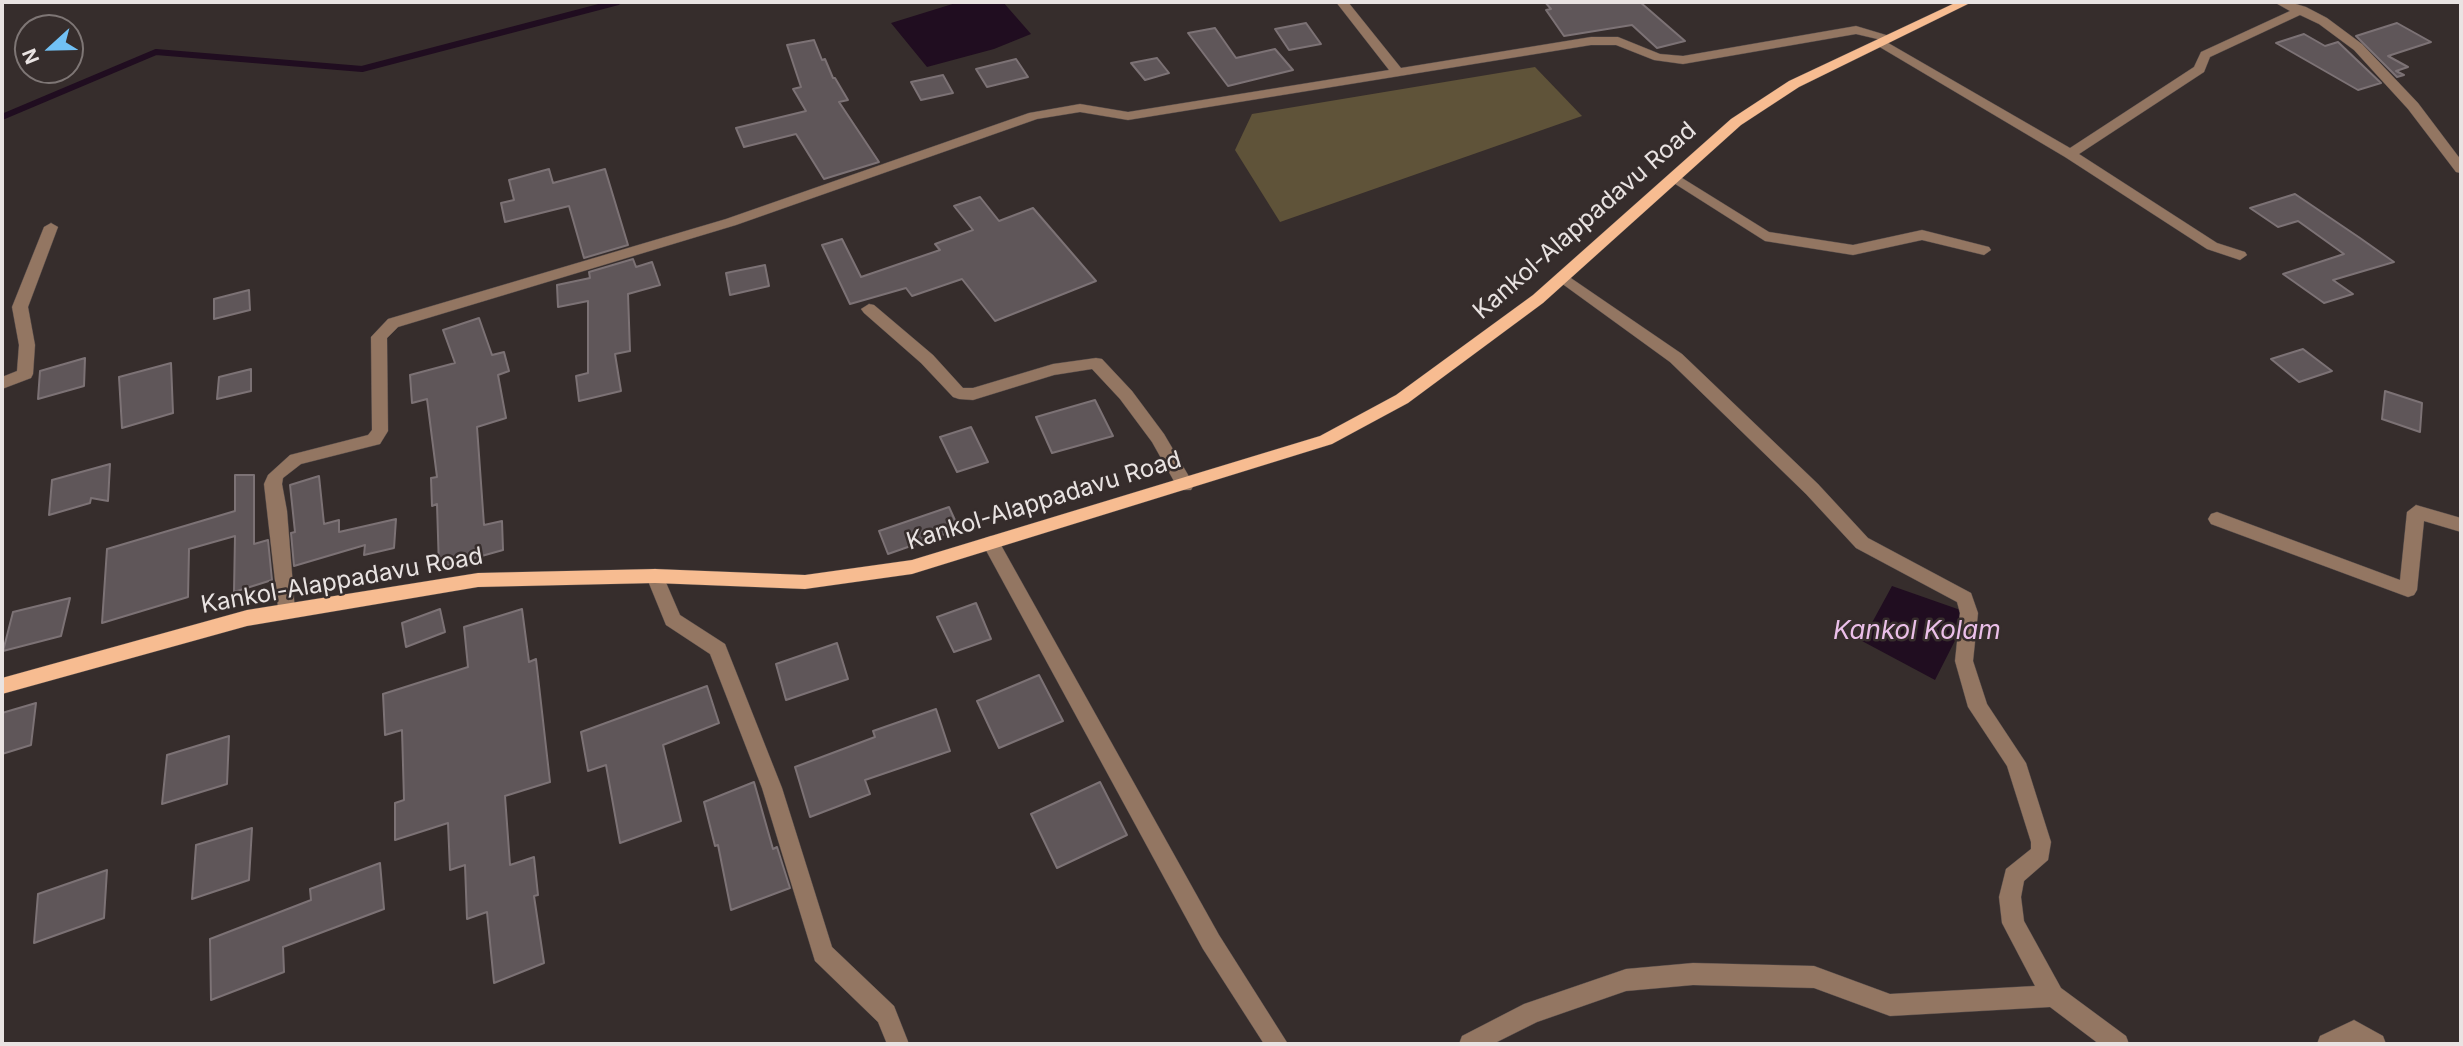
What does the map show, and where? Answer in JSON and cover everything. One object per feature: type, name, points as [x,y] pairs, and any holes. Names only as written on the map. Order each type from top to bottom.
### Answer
[{"type":"main road","name":"Kankol-Alappadavu Road","points":[[2,686],[206,628],[286,611],[478,580],[655,576],[805,582],[858,577],[912,567],[1326,440],[1402,399],[1538,299],[1736,122],[1794,84],[1966,2]]},
{"type":"street","points":[[1342,2],[1398,73]]},
{"type":"street","points":[[2280,2],[2323,21],[2358,47],[2413,106],[2461,169]]},
{"type":"street","points":[[2070,154],[2200,69],[2205,55],[2301,10]]},
{"type":"street","points":[[286,611],[278,511],[273,484],[276,475],[296,459],[374,440],[380,431],[379,337],[393,323],[731,222],[1034,116],[1080,108],[1128,116],[1591,41],[1618,41],[1658,57],[1683,60],[1856,30],[1885,40],[2070,154],[2212,246],[2240,255]]},
{"type":"street","points":[[1674,177],[1765,236],[1853,250],[1922,235],[1984,250]]},
{"type":"street","points":[[2,383],[25,374],[27,345],[20,307],[51,227]]},
{"type":"street","points":[[1562,277],[1676,358],[1812,489],[1863,543],[1965,598],[1969,613],[1964,661],[1978,707],[2016,763],[2041,842],[2041,853],[2014,876],[2010,897],[2013,923],[2053,996],[2118,1044]]},
{"type":"street","points":[[869,309],[927,359],[959,393],[973,394],[1053,370],[1096,363],[1126,395],[1158,438],[1185,485]]},
{"type":"street","points":[[2217,519],[2408,590],[2416,512],[2461,525]]},
{"type":"street","points":[[991,543],[1211,942],[1277,1044]]},
{"type":"street","points":[[655,576],[673,620],[718,649],[772,788],[823,953],[886,1014],[898,1044]]},
{"type":"street","points":[[1470,1044],[1532,1012],[1626,980],[1693,974],[1814,977],[1889,1005],[2053,996]]},
{"type":"street","points":[[2328,1044],[2354,1031],[2375,1044]]},
{"type":"shaded area","points":[[1535,67],[1582,116],[1280,222],[1235,150],[1252,114]]},
{"type":"water","points":[[959,2],[1003,2],[1031,34],[994,49],[927,67],[891,23]]},
{"type":"water","name":"Kankol Kolam","points":[[1892,586],[1969,613],[1935,680],[1862,641]]},
{"type":"building","points":[[1545,2],[1640,2],[1685,41],[1657,48],[1632,25],[1564,36],[1546,10],[1551,9]]},
{"type":"building","points":[[1306,23],[1321,44],[1289,50],[1275,29]]},
{"type":"building","points":[[2397,23],[2431,42],[2388,56],[2408,67],[2396,71],[2404,75],[2397,77],[2356,36]]},
{"type":"building","points":[[1215,28],[1236,58],[1275,49],[1293,70],[1228,86],[1188,33]]},
{"type":"building","points":[[2304,34],[2325,46],[2338,42],[2381,83],[2358,90],[2276,43]]},
{"type":"building","points":[[814,40],[822,60],[825,59],[833,78],[848,100],[839,102],[879,162],[824,179],[796,134],[744,147],[736,128],[806,111],[793,89],[801,87],[787,45]]},
{"type":"building","points":[[1157,58],[1169,73],[1145,80],[1131,63]]},
{"type":"building","points":[[1016,59],[1028,77],[987,87],[976,69]]},
{"type":"building","points":[[943,75],[953,93],[921,100],[911,82]]},
{"type":"building","points":[[549,169],[553,183],[605,169],[628,245],[584,258],[569,206],[505,222],[501,203],[514,200],[509,180]]},
{"type":"building","points":[[2295,194],[2394,262],[2333,280],[2353,294],[2324,303],[2283,274],[2344,254],[2298,221],[2278,227],[2250,208]]},
{"type":"building","points":[[980,197],[999,221],[1033,208],[1096,281],[995,321],[962,279],[912,296],[906,288],[850,304],[822,245],[842,239],[861,277],[940,250],[935,244],[973,230],[954,206]]},
{"type":"building","points":[[633,259],[636,267],[652,262],[660,285],[628,294],[630,351],[615,354],[621,391],[579,401],[576,376],[588,373],[588,301],[558,307],[557,285],[590,278],[589,272]]},
{"type":"building","points":[[765,265],[769,286],[730,295],[726,273]]},
{"type":"building","points":[[249,290],[250,310],[214,319],[214,299]]},
{"type":"building","points":[[479,318],[492,355],[504,352],[509,371],[498,375],[506,418],[477,427],[484,525],[502,521],[503,550],[439,568],[437,504],[432,506],[431,478],[437,477],[427,399],[412,403],[410,375],[455,363],[443,330]]},
{"type":"building","points":[[2303,349],[2332,371],[2299,382],[2271,359]]},
{"type":"building","points":[[85,358],[84,386],[38,399],[40,371]]},
{"type":"building","points":[[171,363],[173,413],[122,428],[119,377]]},
{"type":"building","points":[[251,369],[251,391],[217,399],[219,377]]},
{"type":"building","points":[[2385,391],[2422,403],[2420,432],[2382,419]]},
{"type":"building","points":[[1095,400],[1113,436],[1052,453],[1036,417]]},
{"type":"building","points":[[971,427],[988,462],[957,472],[940,437]]},
{"type":"building","points":[[110,464],[108,501],[91,498],[90,503],[49,515],[52,480]]},
{"type":"building","points":[[235,475],[254,475],[254,544],[268,540],[272,580],[234,592],[235,536],[189,549],[188,597],[102,623],[107,549],[235,511]]},
{"type":"building","points":[[319,476],[324,524],[339,520],[339,532],[396,519],[394,548],[364,555],[365,545],[294,566],[291,533],[295,532],[290,485]]},
{"type":"building","points":[[949,507],[959,529],[888,554],[879,531]]},
{"type":"building","points":[[70,598],[61,636],[3,651],[13,612]]},
{"type":"building","points":[[976,603],[991,639],[954,652],[937,617]]},
{"type":"building","points":[[440,609],[445,632],[406,647],[402,623]]},
{"type":"building","points":[[522,609],[529,662],[536,659],[550,782],[505,796],[510,865],[534,857],[538,895],[534,896],[544,963],[494,983],[487,912],[467,919],[465,865],[450,870],[448,823],[395,840],[395,803],[404,800],[402,730],[385,735],[383,694],[468,667],[464,627]]},
{"type":"building","points":[[837,643],[848,679],[786,700],[776,664]]},
{"type":"building","points":[[1039,675],[1063,721],[999,748],[977,701]]},
{"type":"building","points":[[707,686],[719,723],[663,745],[681,821],[620,843],[606,765],[588,771],[581,732]]},
{"type":"building","points":[[36,703],[31,745],[2,754],[2,713]]},
{"type":"building","points":[[936,709],[950,751],[865,780],[870,794],[810,817],[795,767],[875,737],[873,731]]},
{"type":"building","points":[[229,736],[227,784],[162,804],[167,755]]},
{"type":"building","points":[[754,782],[773,849],[777,847],[790,888],[731,910],[718,845],[715,846],[704,802]]},
{"type":"building","points":[[1100,782],[1127,835],[1057,868],[1031,814]]},
{"type":"building","points":[[252,828],[249,880],[192,899],[196,845]]},
{"type":"building","points":[[380,863],[384,909],[283,947],[284,972],[211,1000],[210,939],[311,900],[310,889]]},
{"type":"building","points":[[107,870],[104,918],[34,943],[38,894]]},
{"type":"waterway","points":[[2,117],[156,52],[362,69],[618,2]]}]
